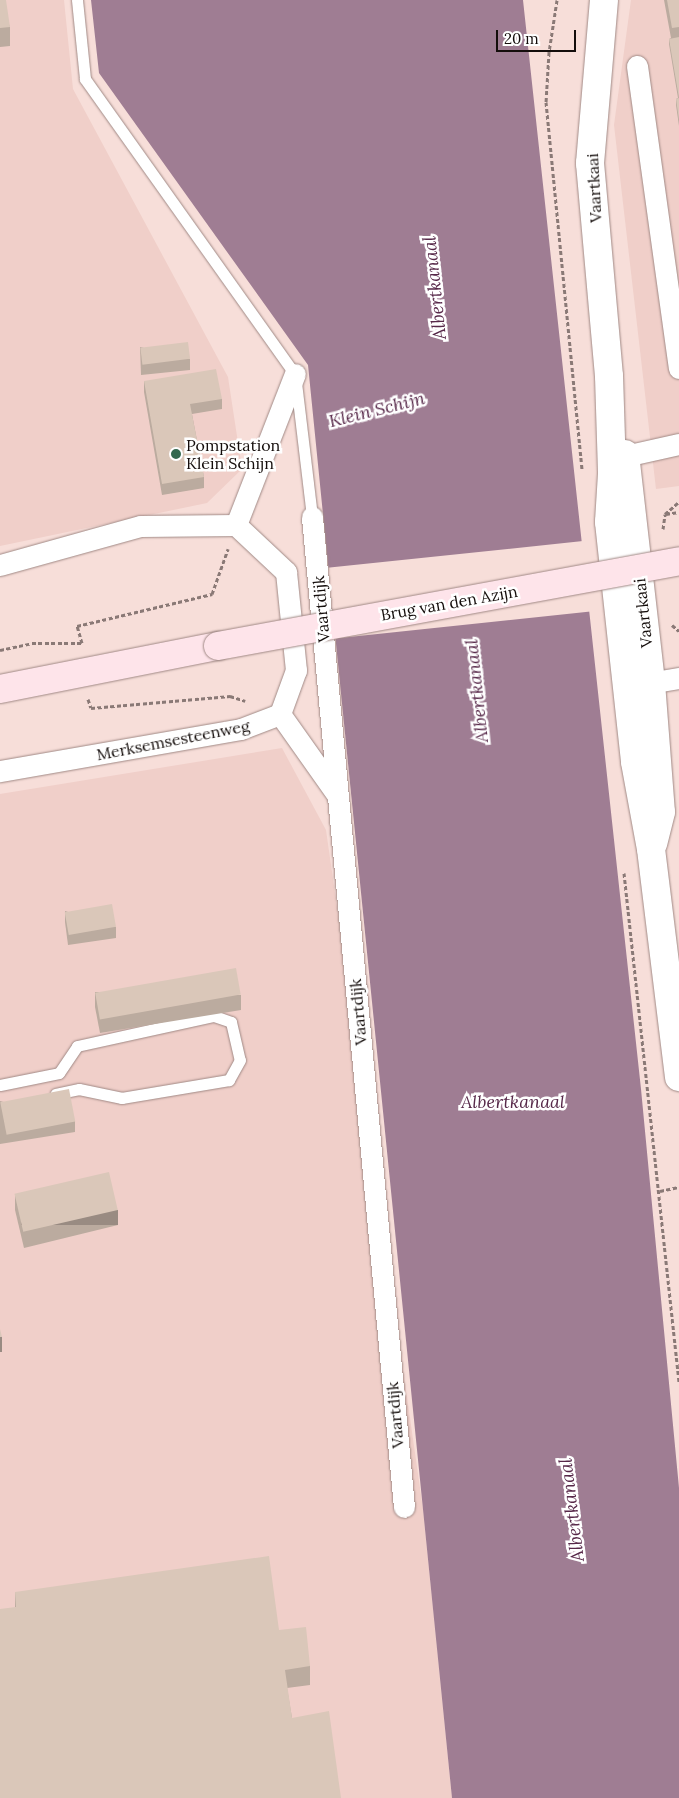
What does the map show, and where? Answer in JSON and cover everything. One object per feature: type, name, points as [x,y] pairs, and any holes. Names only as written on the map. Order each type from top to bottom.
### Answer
[{"type":"main road","name":"Brug van den Azijn","points":[[0,689],[218,646],[679,560]]},
{"type":"street","name":"Vaartkaai","points":[[604,0],[590,163],[609,376],[612,474],[609,522],[661,812],[651,849],[679,1077]]},
{"type":"street","points":[[637,66],[679,368]]},
{"type":"street","points":[[236,525],[295,374]]},
{"type":"street","name":"Vaartkaai","points":[[609,376],[626,456],[639,684]]},
{"type":"street","points":[[626,456],[679,444]]},
{"type":"street","name":"Vaartdijk","points":[[312,517],[404,1507]]},
{"type":"street","points":[[0,565],[141,526],[236,525],[286,572],[296,670],[280,714],[338,797]]},
{"type":"street","points":[[639,684],[679,678]]},
{"type":"street","name":"Merksemsesteenweg","points":[[0,771],[242,730],[280,714]]},
{"type":"lane","points":[[77,0],[86,79],[295,374],[312,517]]},
{"type":"lane","points":[[0,1085],[59,1072],[77,1046],[214,1016],[231,1022],[240,1060],[229,1080],[122,1098],[79,1089],[44,1096]]},
{"type":"path","points":[[557,0],[549,52],[546,102],[583,472]]},
{"type":"path","points":[[679,502],[665,514],[679,512]]},
{"type":"path","points":[[0,650],[32,643],[82,643],[76,626],[212,594],[236,525]]},
{"type":"path","points":[[679,624],[672,626],[679,631]]},
{"type":"path","points":[[91,708],[230,696]]},
{"type":"path","points":[[624,868],[679,1382]]},
{"type":"path","points":[[660,1191],[679,1186]]},
{"type":"shaded area","points":[[0,0],[64,0],[73,89],[228,377],[242,469],[207,503],[0,546]]},
{"type":"shaded area","points":[[631,0],[679,0],[679,486],[656,489],[614,125]]},
{"type":"shaded area","points":[[282,748],[326,830],[423,1509],[452,1798],[0,1798],[0,794]]},
{"type":"water","points":[[91,0],[523,0],[641,1089],[679,1488],[679,1798],[452,1798],[308,365],[99,73]]},
{"type":"pier","points":[[583,541],[590,612],[335,638],[327,568]]},
{"type":"building","points":[[0,0],[6,0],[10,27],[0,28]]},
{"type":"building","points":[[667,0],[679,0],[679,27],[672,28]]},
{"type":"building","points":[[679,37],[679,98],[669,39]]},
{"type":"building","points":[[679,98],[679,120],[676,99]]},
{"type":"building","points":[[188,342],[190,359],[142,365],[140,348]]},
{"type":"building","points":[[216,369],[222,399],[190,404],[204,477],[162,484],[144,381]]},
{"type":"building","points":[[112,904],[116,927],[69,935],[65,912]]},
{"type":"building","points":[[236,968],[241,995],[100,1019],[95,993]]},
{"type":"building","points":[[69,1089],[75,1121],[7,1135],[0,1102]]},
{"type":"building","points":[[109,1172],[118,1210],[23,1232],[14,1194]]},
{"type":"building","points":[[269,1556],[279,1630],[306,1627],[310,1666],[285,1670],[292,1718],[329,1711],[341,1798],[0,1798],[0,1609],[16,1607],[15,1592]]},
{"type":"place","name":"Pompstation Klein Schijn","points":[[176,454]]},
{"type":"water label","name":"Albertkanaal","points":[[435,288]]},
{"type":"water label","name":"Klein Schijn","points":[[377,410]]},
{"type":"water label","name":"Albertkanaal","points":[[477,691]]},
{"type":"water label","name":"Albertkanaal","points":[[513,1102]]},
{"type":"water label","name":"Albertkanaal","points":[[572,1510]]}]
